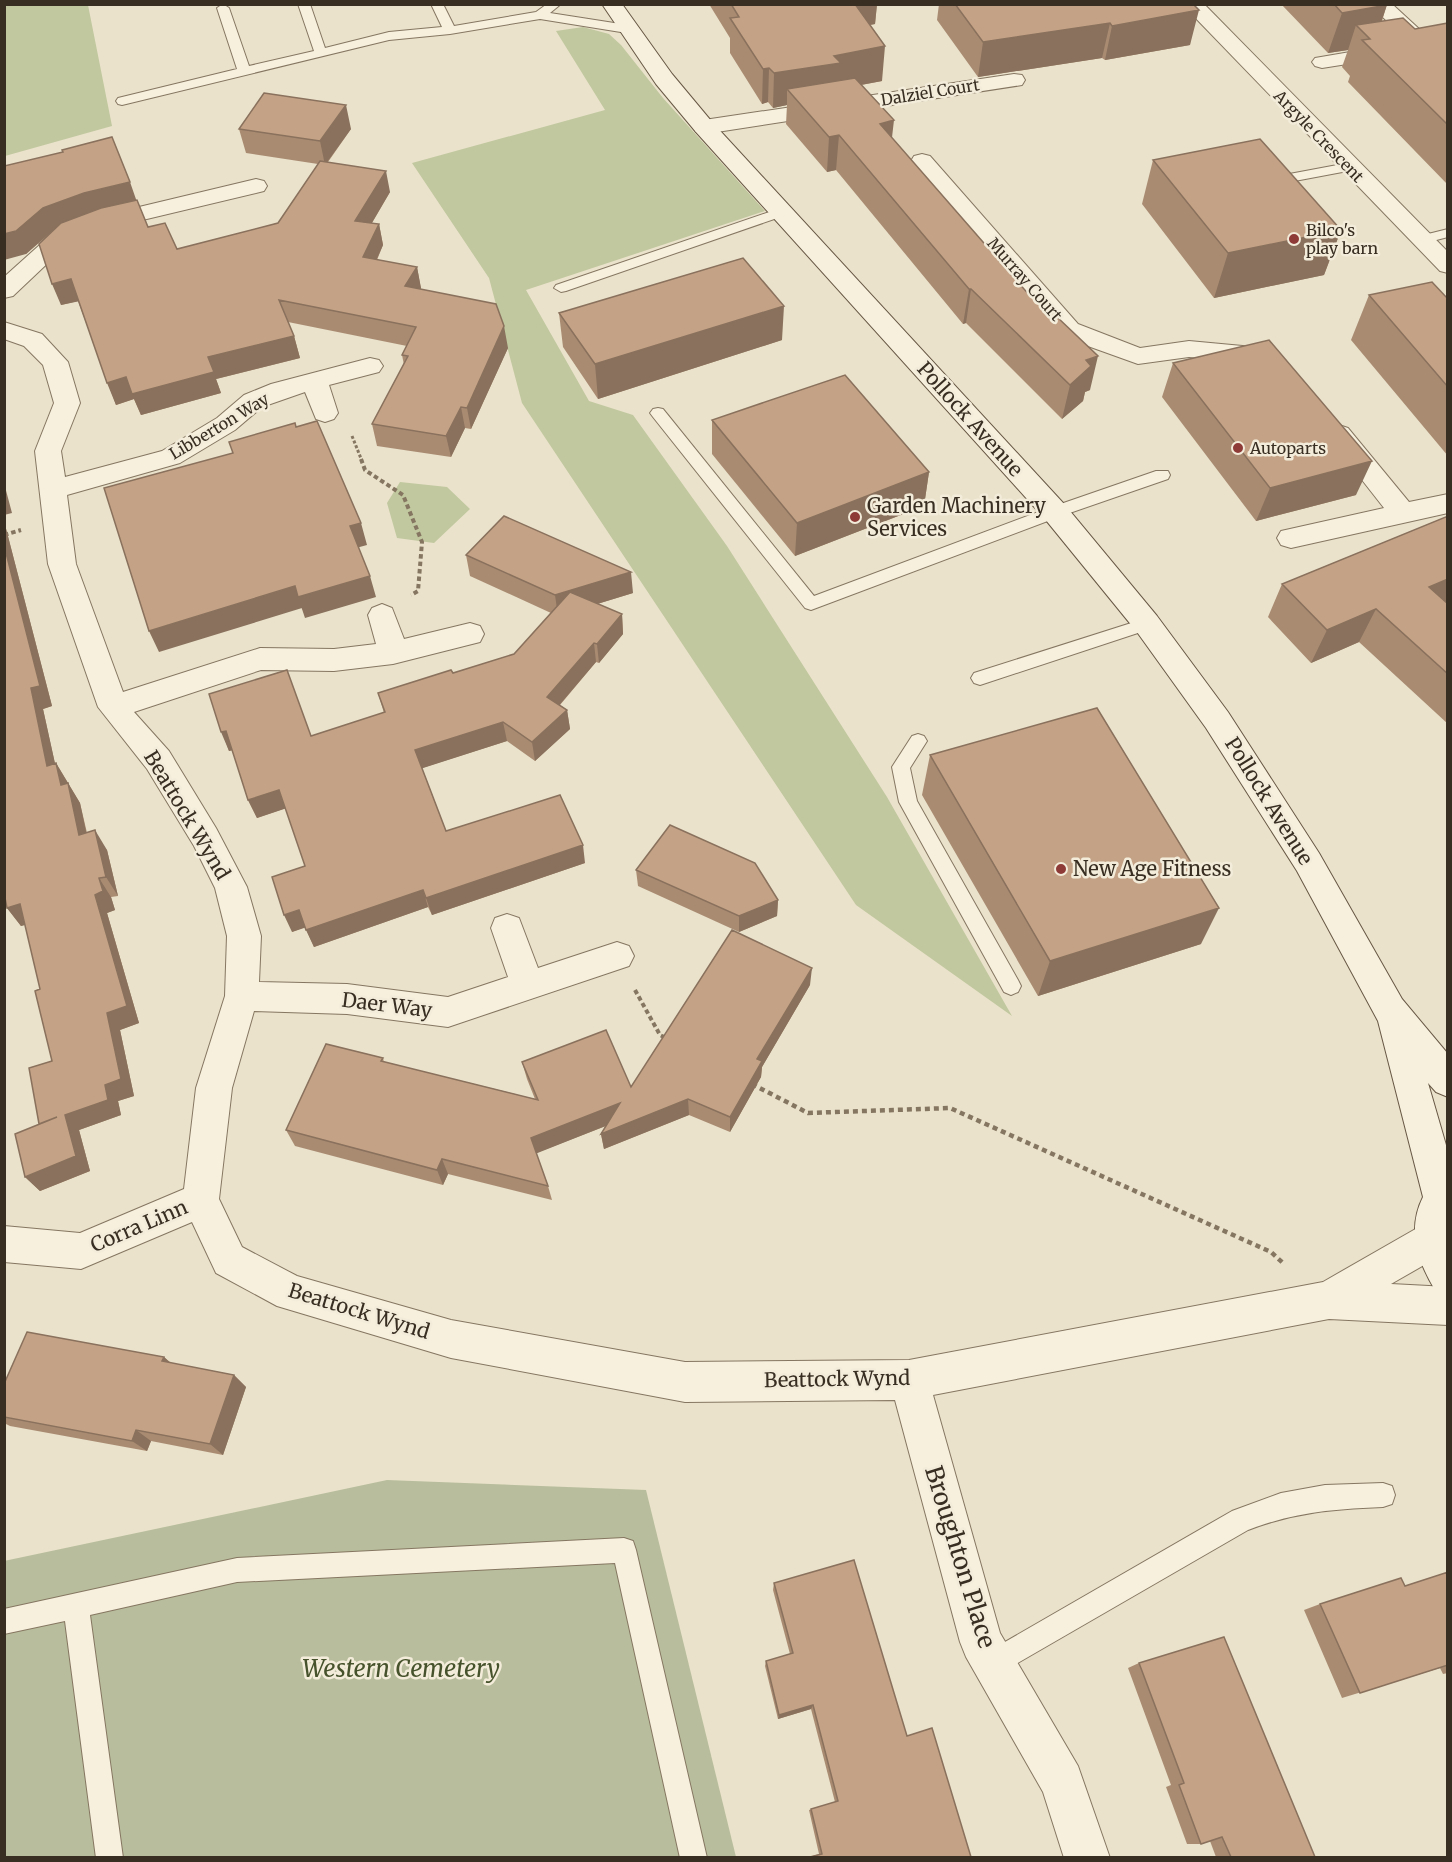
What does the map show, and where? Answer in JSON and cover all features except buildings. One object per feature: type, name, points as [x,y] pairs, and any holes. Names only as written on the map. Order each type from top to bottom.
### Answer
[{"type":"street","name":"Pollock Avenue","points":[[612,4],[663,79],[704,127],[1055,512],[1147,624],[1217,720],[1308,862],[1390,1010],[1448,1081]]},
{"type":"street","name":"Argyle Crescent","points":[[1192,4],[1348,167],[1448,267]]},
{"type":"street","points":[[1379,4],[1426,46]]},
{"type":"street","points":[[1322,62],[1448,42]]},
{"type":"street","name":"Dalziel Court","points":[[704,127],[1014,80]]},
{"type":"street","name":"Murray Court","points":[[922,161],[1069,330],[1138,356],[1189,349],[1276,357],[1283,366]]},
{"type":"street","points":[[4,291],[62,238],[101,223],[211,207],[256,186]]},
{"type":"street","name":"Beattock Wynd","points":[[4,330],[33,340],[55,362],[67,403],[48,451],[62,564],[113,707],[158,760],[205,837],[231,886],[244,936],[242,996],[214,1088],[201,1200],[229,1260],[290,1293],[451,1339],[685,1382],[909,1380],[1329,1300],[1448,1306]]},
{"type":"street","name":"Libberton Way","points":[[53,490],[171,457],[226,424],[253,401],[280,390],[370,366]]},
{"type":"street","points":[[315,382],[325,413]]},
{"type":"street","points":[[1321,412],[1403,513]]},
{"type":"street","points":[[1291,538],[1448,502]]},
{"type":"street","points":[[382,615],[393,653]]},
{"type":"street","points":[[113,707],[260,659],[334,660],[393,653],[470,634]]},
{"type":"street","points":[[507,928],[528,986]]},
{"type":"street","name":"Daer Way","points":[[242,996],[347,999],[448,1012],[617,956]]},
{"type":"street","name":"Pollock Avenue","points":[[1390,1010],[1445,1196]]},
{"type":"street","points":[[1445,1196],[1433,1217],[1432,1240],[1440,1265],[1448,1276]]},
{"type":"street","name":"Corra Linn","points":[[4,1244],[81,1251],[201,1200]]},
{"type":"street","name":"Beattock Wynd","points":[[1329,1300],[1432,1240]]},
{"type":"street","name":"Broughton Place","points":[[909,1380],[981,1642],[1062,1782],[1087,1857]]},
{"type":"lane","points":[[304,4],[321,52]]},
{"type":"lane","points":[[437,4],[450,30]]},
{"type":"lane","points":[[540,15],[555,4]]},
{"type":"lane","points":[[223,8],[244,71]]},
{"type":"lane","points":[[122,101],[389,36],[450,30],[540,15],[627,29]]},
{"type":"lane","points":[[1284,180],[1348,167]]},
{"type":"lane","points":[[561,288],[781,212]]},
{"type":"lane","points":[[1421,240],[1448,233]]},
{"type":"lane","points":[[658,413],[811,604],[1055,512],[1162,475]]},
{"type":"lane","points":[[980,678],[1147,624]]},
{"type":"lane","points":[[918,741],[901,767],[908,802],[1011,986]]},
{"type":"lane","points":[[993,1662],[1241,1520],[1281,1505],[1314,1499],[1383,1495]]},
{"type":"lane","points":[[4,1622],[237,1570],[624,1550],[694,1857]]},
{"type":"lane","points":[[76,1606],[110,1857]]},
{"type":"path","points":[[325,413],[348,426],[365,470],[403,495],[422,542],[418,591],[382,615]]},
{"type":"path","points":[[617,956],[660,1035],[670,1041]]},
{"type":"path","points":[[744,1080],[808,1113],[950,1108],[1271,1252],[1329,1300]]},
{"type":"green space","points":[[5,4],[88,5],[112,126],[5,156]]},
{"type":"green space","points":[[583,27],[609,34],[621,45],[663,98],[765,211],[526,290],[589,401],[633,415],[727,546],[887,797],[1012,1016],[856,905],[522,403],[489,278],[412,163],[605,110],[556,31]]},
{"type":"green space","points":[[400,482],[447,487],[470,509],[434,543],[397,538],[387,503]]},
{"type":"green space","name":"Western Cemetery","points":[[387,1480],[646,1490],[736,1857],[5,1857],[4,1561]]},
{"type":"place","name":"Bilco's play barn","points":[[1294,239]]},
{"type":"place","name":"Autoparts","points":[[1238,448]]},
{"type":"place","name":"Garden Machinery Services","points":[[855,517]]},
{"type":"place","name":"New Age Fitness","points":[[1061,869]]}]
